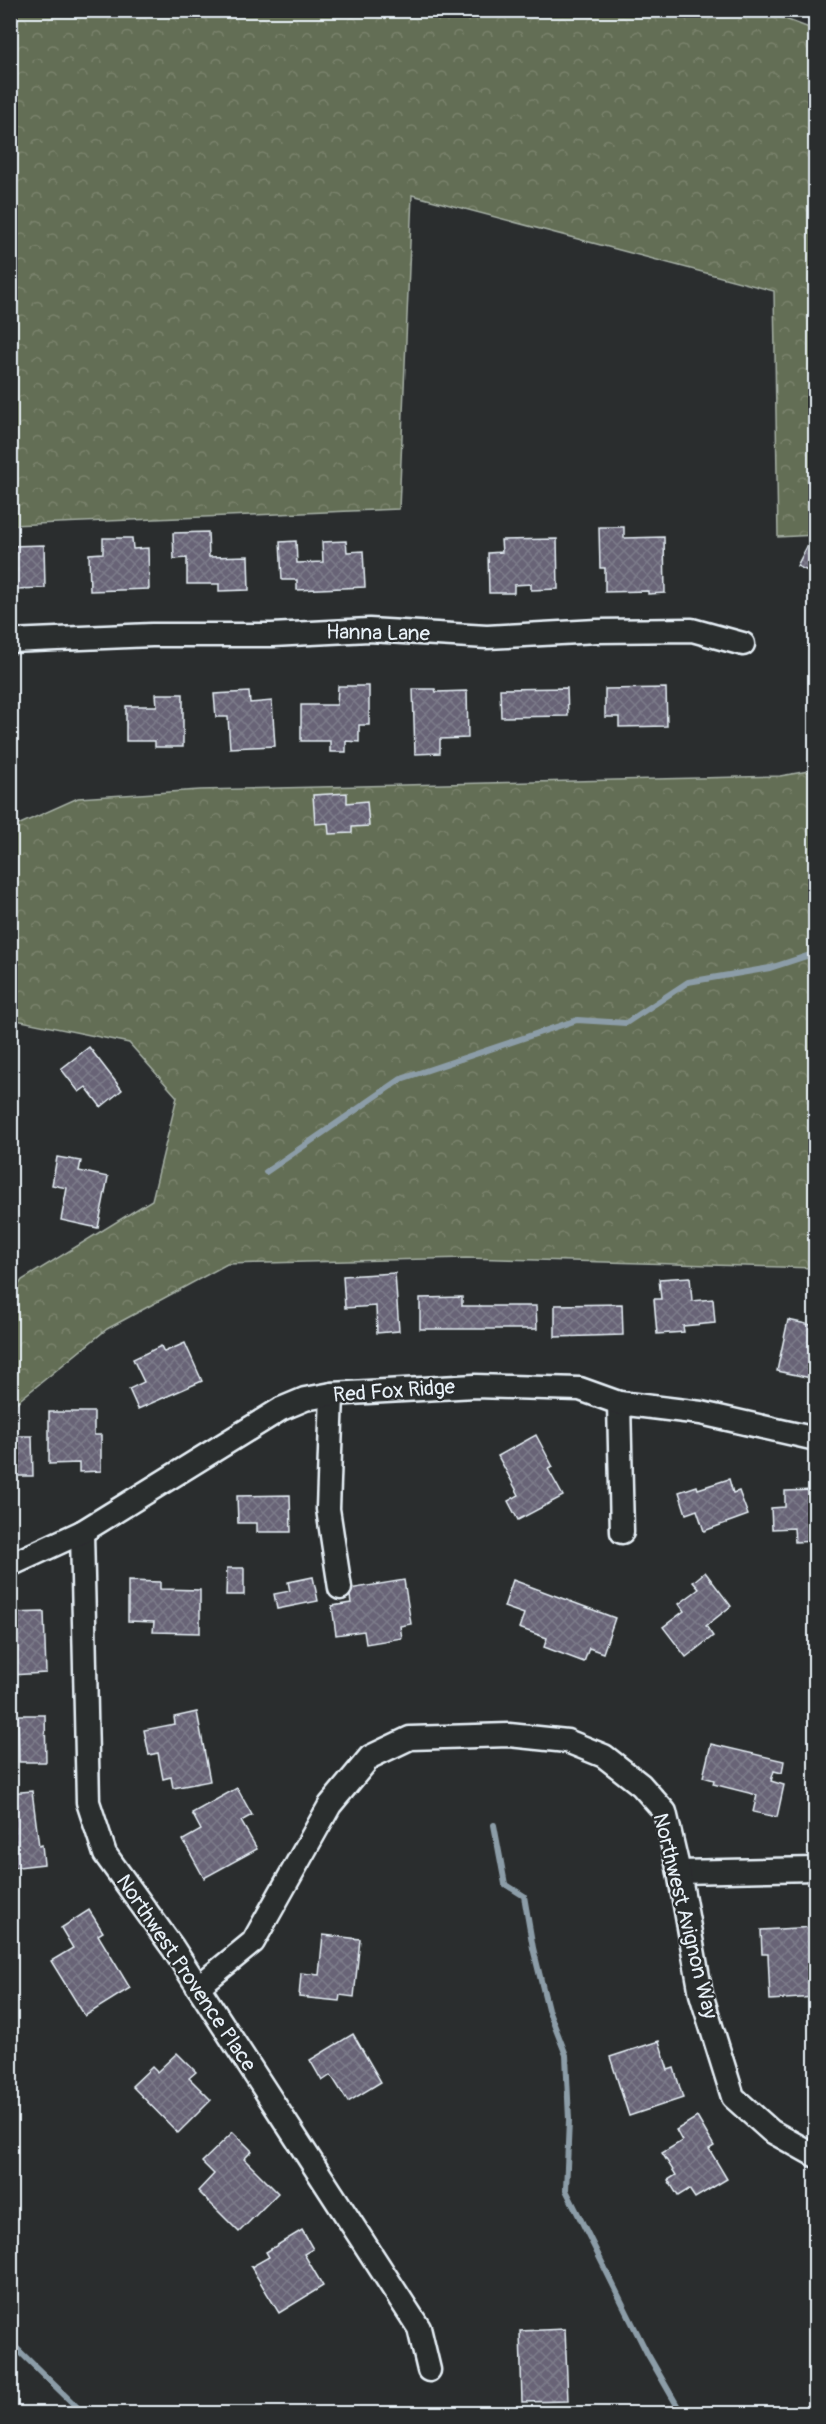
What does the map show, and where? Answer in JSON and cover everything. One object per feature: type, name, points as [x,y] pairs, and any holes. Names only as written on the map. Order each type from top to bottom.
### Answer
[{"type":"street","name":"Hanna Lane","points":[[10,641],[152,635],[272,635],[369,630],[487,637],[597,631],[692,630],[743,644]]},
{"type":"street","name":"Red Fox Ridge","points":[[10,1565],[82,1532],[281,1409],[306,1399],[332,1394],[475,1386],[580,1389],[619,1403],[701,1413],[816,1439]]},
{"type":"street","points":[[332,1394],[328,1509],[340,1587]]},
{"type":"street","points":[[619,1403],[622,1532]]},
{"type":"street","name":"Northwest Provence Place","points":[[82,1532],[88,1802],[105,1854],[173,1948],[419,2328],[429,2370]]},
{"type":"street","name":"Northwest Avignon Way","points":[[198,1988],[253,1942],[330,1805],[370,1757],[410,1738],[509,1735],[567,1741],[604,1756],[641,1785],[664,1812],[679,1872],[701,1994],[734,2097],[771,2130],[816,2156]]},
{"type":"street","points":[[679,1872],[816,1869]]},
{"type":"green space","points":[[761,10],[815,30],[815,535],[778,537],[774,291],[412,195],[399,509],[11,525],[11,11]]},
{"type":"green space","points":[[815,770],[815,1268],[466,1258],[227,1264],[107,1329],[11,1407],[11,1296],[22,1280],[152,1200],[177,1097],[129,1043],[11,1019],[11,828],[78,798],[200,790],[780,776]]},
{"type":"building","points":[[599,527],[624,527],[624,538],[664,537],[665,593],[605,592],[605,568],[600,568]]},
{"type":"building","points":[[208,532],[209,557],[248,556],[249,590],[219,591],[219,584],[187,584],[187,558],[174,559],[173,533]]},
{"type":"building","points":[[103,538],[132,538],[133,549],[148,548],[149,589],[90,591],[89,554],[103,553]]},
{"type":"building","points":[[557,539],[558,589],[531,590],[531,584],[514,585],[514,593],[489,593],[488,553],[502,552],[501,540]]},
{"type":"building","points":[[811,539],[816,541],[816,575],[797,566]]},
{"type":"building","points":[[296,541],[297,563],[323,562],[322,542],[346,541],[347,552],[363,551],[365,587],[297,590],[297,580],[282,580],[280,542]]},
{"type":"building","points":[[44,545],[45,588],[15,589],[15,597],[10,597],[10,546]]},
{"type":"building","points":[[338,686],[369,686],[369,725],[359,725],[359,742],[346,741],[346,752],[330,752],[330,741],[301,741],[301,705],[337,705]]},
{"type":"building","points":[[567,688],[568,716],[501,717],[500,689]]},
{"type":"building","points":[[666,688],[667,726],[619,727],[619,717],[605,717],[605,689]]},
{"type":"building","points":[[413,689],[435,689],[436,692],[467,691],[468,738],[440,739],[440,753],[415,754]]},
{"type":"building","points":[[249,692],[250,703],[272,701],[275,746],[230,748],[228,717],[216,717],[214,694]]},
{"type":"building","points":[[156,694],[183,694],[183,747],[155,747],[155,741],[126,741],[126,706],[157,706]]},
{"type":"building","points":[[347,793],[347,803],[367,801],[369,826],[352,827],[352,833],[329,834],[328,823],[315,824],[313,795]]},
{"type":"building","points":[[89,1047],[122,1090],[101,1107],[86,1087],[79,1092],[61,1069]]},
{"type":"building","points":[[57,1157],[81,1161],[79,1171],[108,1177],[98,1228],[61,1220],[67,1188],[52,1185]]},
{"type":"building","points":[[395,1273],[399,1331],[377,1333],[376,1306],[345,1308],[343,1276]]},
{"type":"building","points":[[690,1277],[692,1301],[713,1299],[715,1323],[683,1326],[684,1332],[657,1334],[654,1299],[661,1299],[659,1279]]},
{"type":"building","points":[[462,1297],[462,1306],[536,1306],[537,1329],[420,1329],[420,1298]]},
{"type":"building","points":[[622,1304],[623,1335],[555,1337],[555,1305]]},
{"type":"building","points":[[788,1320],[816,1326],[816,1379],[777,1371]]},
{"type":"building","points":[[185,1343],[202,1381],[138,1409],[129,1389],[144,1382],[133,1359],[161,1346],[164,1352]]},
{"type":"building","points":[[49,1412],[94,1412],[94,1435],[101,1435],[101,1471],[79,1472],[79,1463],[49,1464]]},
{"type":"building","points":[[536,1435],[553,1467],[548,1469],[563,1496],[518,1520],[508,1501],[519,1495],[498,1456]]},
{"type":"building","points":[[10,1436],[32,1436],[33,1476],[10,1476]]},
{"type":"building","points":[[729,1479],[733,1493],[739,1491],[748,1515],[704,1531],[697,1510],[686,1514],[679,1492],[697,1486],[698,1489]]},
{"type":"building","points":[[816,1490],[816,1541],[795,1542],[794,1528],[772,1529],[771,1508],[785,1507],[785,1491]]},
{"type":"building","points":[[290,1495],[291,1532],[257,1532],[257,1523],[238,1523],[237,1496]]},
{"type":"building","points":[[227,1568],[244,1568],[244,1595],[226,1595]]},
{"type":"building","points":[[705,1572],[731,1606],[706,1626],[713,1636],[686,1657],[663,1627],[684,1611],[679,1604],[699,1589],[693,1582]]},
{"type":"building","points":[[313,1577],[318,1601],[277,1609],[274,1594],[290,1591],[288,1582]]},
{"type":"building","points":[[404,1580],[411,1624],[400,1626],[402,1638],[366,1644],[364,1631],[336,1635],[332,1606],[351,1603],[349,1589]]},
{"type":"building","points":[[513,1580],[615,1618],[603,1653],[589,1648],[584,1662],[544,1647],[547,1638],[519,1628],[524,1614],[504,1607]]},
{"type":"building","points":[[128,1581],[160,1582],[160,1589],[200,1590],[200,1633],[153,1632],[154,1622],[128,1621]]},
{"type":"building","points":[[44,1612],[46,1673],[10,1675],[10,1613]]},
{"type":"building","points":[[197,1712],[210,1781],[173,1788],[171,1777],[163,1779],[158,1753],[149,1755],[144,1730],[175,1724],[174,1717]]},
{"type":"building","points":[[18,1715],[45,1715],[46,1762],[19,1762]]},
{"type":"building","points":[[711,1744],[784,1761],[782,1773],[774,1771],[771,1781],[784,1785],[777,1817],[753,1812],[757,1795],[713,1784],[714,1780],[703,1777]]},
{"type":"building","points":[[237,1788],[252,1815],[241,1821],[257,1849],[204,1878],[183,1840],[201,1830],[192,1813]]},
{"type":"building","points":[[32,1791],[39,1846],[42,1845],[44,1864],[10,1868],[10,1793]]},
{"type":"building","points":[[89,1910],[103,1932],[98,1935],[130,1988],[85,2016],[51,1961],[73,1948],[61,1928]]},
{"type":"building","points":[[815,1927],[815,1997],[770,2000],[768,1954],[762,1954],[761,1930]]},
{"type":"building","points":[[323,1935],[360,1939],[354,1997],[340,1995],[339,2001],[299,1997],[301,1973],[319,1975]]},
{"type":"building","points":[[353,2034],[381,2082],[348,2102],[331,2075],[322,2081],[310,2060]]},
{"type":"building","points":[[659,2041],[668,2070],[674,2068],[683,2098],[629,2116],[610,2057]]},
{"type":"building","points":[[177,2053],[196,2072],[189,2078],[211,2100],[178,2133],[132,2086],[152,2067],[157,2072]]},
{"type":"building","points":[[697,2117],[714,2146],[709,2149],[727,2179],[695,2198],[689,2189],[678,2196],[668,2180],[676,2175],[662,2153],[682,2141],[676,2130]]},
{"type":"building","points":[[233,2132],[252,2151],[244,2159],[278,2193],[239,2232],[198,2191],[214,2174],[202,2162]]},
{"type":"building","points":[[302,2230],[313,2249],[304,2254],[323,2286],[279,2313],[251,2267],[269,2257],[266,2252]]},
{"type":"building","points":[[565,2329],[568,2401],[522,2402],[520,2331]]},
{"type":"waterway","points":[[266,1172],[401,1079],[577,1020],[626,1023],[688,982],[770,968],[816,953]]},
{"type":"waterway","points":[[494,1825],[505,1884],[524,1896],[533,1948],[548,2009],[566,2055],[569,2120],[566,2190],[647,2353],[682,2414]]},
{"type":"waterway","points":[[10,2342],[84,2414]]}]
